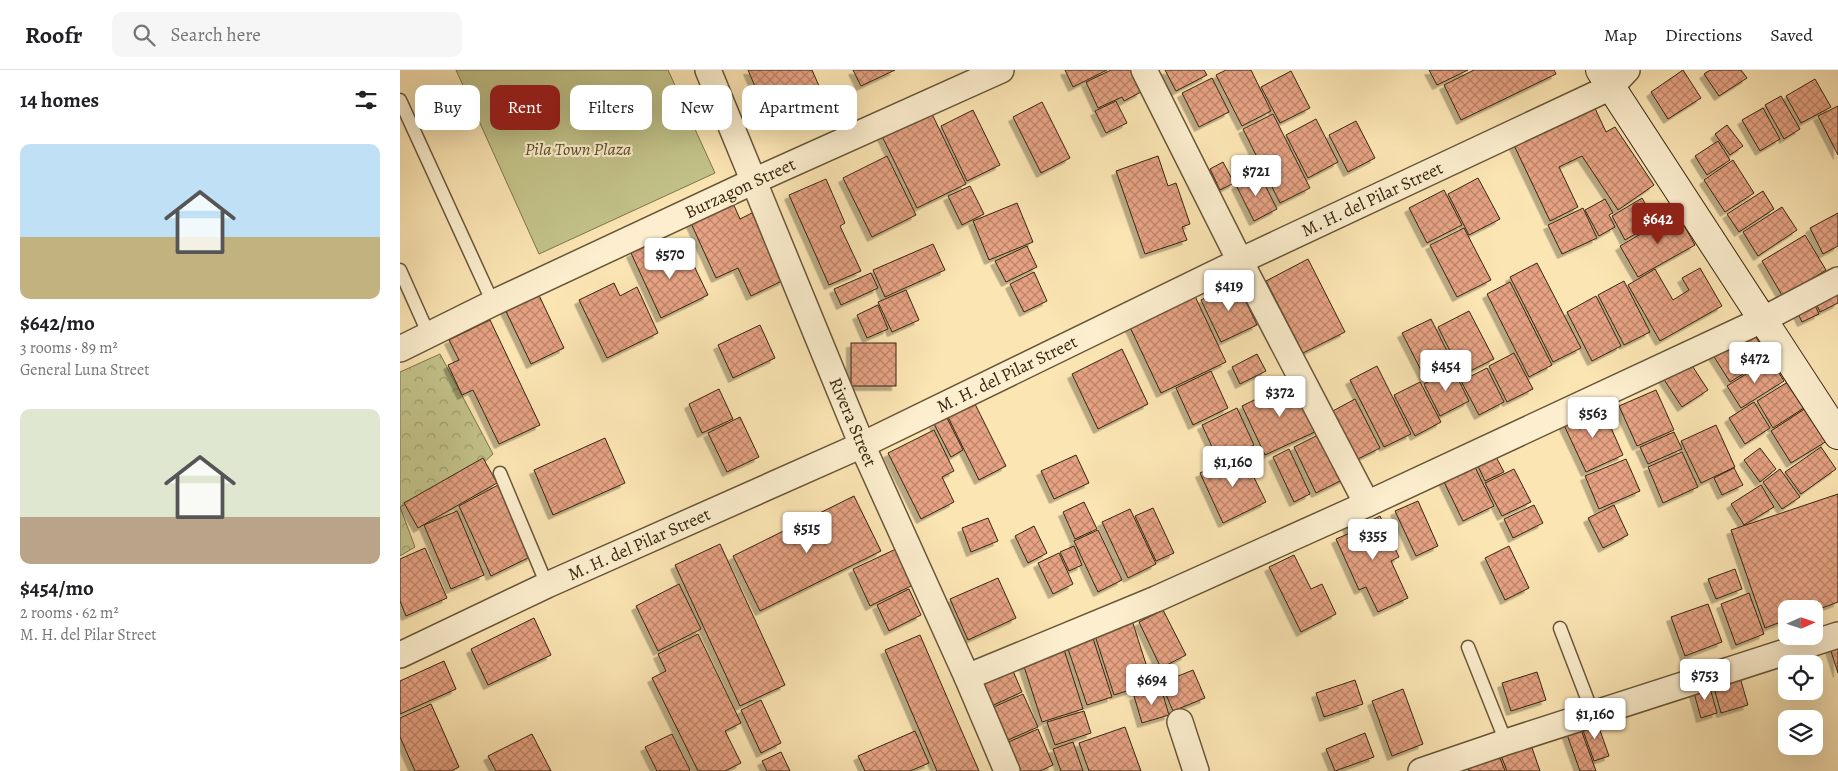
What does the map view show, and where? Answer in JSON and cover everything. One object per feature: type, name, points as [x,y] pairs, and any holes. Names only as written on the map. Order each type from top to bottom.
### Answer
[{"type":"main road","points":[[1613,76],[1762,320],[1838,435]]},
{"type":"street","name":"Rivera Street","points":[[708,70],[862,445],[1007,771]]},
{"type":"street","name":"Burzagon Street","points":[[400,349],[493,303],[754,181],[1001,70]]},
{"type":"street","points":[[1144,70],[1240,261],[1367,504]]},
{"type":"street","name":"M. H. del Pilar Street","points":[[400,655],[547,585],[862,445],[1240,261],[1613,76]]},
{"type":"street","points":[[967,678],[1156,599],[1367,504],[1762,320],[1838,280]]},
{"type":"street","points":[[1421,771],[1838,635]]},
{"type":"street","points":[[1180,722],[1196,771]]},
{"type":"lane","points":[[400,100],[493,303]]},
{"type":"lane","points":[[400,270],[429,335]]},
{"type":"lane","points":[[500,473],[547,585]]},
{"type":"lane","points":[[1560,628],[1593,714]]},
{"type":"lane","points":[[1468,647],[1506,742]]},
{"type":"green space","name":"Pila Town Plaza","points":[[456,70],[668,70],[675,85],[662,85],[662,130],[695,130],[715,173],[539,254],[480,123],[480,85],[463,85]]},
{"type":"green space","points":[[440,354],[493,454],[481,465],[400,507],[400,372]]},
{"type":"green space","points":[[400,507],[415,547],[400,556]]},
{"type":"building","points":[[748,70],[812,70],[819,85],[754,85]]},
{"type":"building","points":[[853,70],[895,70],[861,86]]},
{"type":"building","points":[[1065,70],[1107,70],[1073,87]]},
{"type":"building","points":[[1111,70],[1131,70],[1141,92],[1124,101],[1122,97],[1098,108],[1086,82]]},
{"type":"building","points":[[1165,70],[1204,70],[1207,75],[1176,91]]},
{"type":"building","points":[[1226,70],[1251,70],[1271,111],[1242,126],[1216,75]]},
{"type":"building","points":[[1429,70],[1468,70],[1437,85]]},
{"type":"building","points":[[1474,70],[1554,70],[1556,74],[1461,120],[1444,85]]},
{"type":"building","points":[[1683,70],[1701,98],[1668,119],[1651,92]]},
{"type":"building","points":[[1710,70],[1741,70],[1747,78],[1719,96],[1704,74]]},
{"type":"building","points":[[1291,71],[1310,108],[1280,123],[1261,87]]},
{"type":"building","points":[[1212,78],[1229,112],[1199,127],[1182,93]]},
{"type":"building","points":[[1815,79],[1831,107],[1801,123],[1786,96]]},
{"type":"building","points":[[1781,96],[1800,129],[1784,139],[1765,105]]},
{"type":"building","points":[[1116,101],[1127,123],[1106,133],[1095,111]]},
{"type":"building","points":[[1042,102],[1070,158],[1041,173],[1013,117]]},
{"type":"building","points":[[1592,102],[1606,132],[1615,127],[1654,185],[1618,210],[1582,156],[1559,167],[1578,207],[1550,221],[1512,141]]},
{"type":"building","points":[[1838,106],[1838,155],[1818,116]]},
{"type":"building","points":[[1763,108],[1780,139],[1760,151],[1742,120]]},
{"type":"building","points":[[930,110],[966,184],[917,208],[881,134]]},
{"type":"building","points":[[973,110],[1000,165],[967,181],[941,126]]},
{"type":"building","points":[[1273,114],[1310,188],[1280,203],[1243,129]]},
{"type":"building","points":[[1316,119],[1338,162],[1308,178],[1286,135]]},
{"type":"building","points":[[1356,121],[1375,158],[1348,172],[1329,135]]},
{"type":"building","points":[[1727,125],[1743,146],[1730,155],[1715,134]]},
{"type":"building","points":[[1718,141],[1730,160],[1707,175],[1695,156]]},
{"type":"building","points":[[887,156],[916,215],[872,237],[843,178]]},
{"type":"building","points":[[1158,156],[1168,186],[1176,183],[1190,224],[1182,227],[1187,240],[1145,254],[1116,171]]},
{"type":"building","points":[[1733,160],[1754,193],[1725,212],[1704,180]]},
{"type":"building","points":[[1223,162],[1234,183],[1220,190],[1210,169]]},
{"type":"building","points":[[1259,173],[1277,209],[1254,221],[1236,185]]},
{"type":"building","points":[[1478,178],[1500,219],[1469,235],[1448,194]]},
{"type":"building","points":[[826,179],[845,223],[840,226],[861,271],[829,285],[789,195]]},
{"type":"building","points":[[970,186],[984,214],[962,225],[948,196]]},
{"type":"building","points":[[1444,190],[1462,225],[1427,243],[1409,208]]},
{"type":"building","points":[[1763,191],[1774,209],[1739,232],[1727,214]]},
{"type":"building","points":[[1642,198],[1656,222],[1625,240],[1612,216]]},
{"type":"building","points":[[1605,199],[1613,213],[1609,215],[1615,227],[1599,236],[1585,210]]},
{"type":"building","points":[[732,201],[740,219],[752,213],[784,280],[751,296],[738,268],[716,278],[690,221]]},
{"type":"building","points":[[1017,203],[1033,242],[989,260],[973,221]]},
{"type":"building","points":[[1782,207],[1797,230],[1758,256],[1743,232]]},
{"type":"building","points":[[1583,208],[1597,238],[1562,254],[1548,225]]},
{"type":"building","points":[[1677,213],[1695,245],[1638,277],[1620,246]]},
{"type":"building","points":[[1838,213],[1838,246],[1823,254],[1810,228]]},
{"type":"building","points":[[1464,228],[1491,280],[1457,297],[1430,245]]},
{"type":"building","points":[[1805,235],[1826,270],[1783,297],[1762,261]]},
{"type":"building","points":[[933,244],[945,270],[885,297],[873,270]]},
{"type":"building","points":[[647,246],[654,262],[685,247],[708,295],[661,318],[631,253]]},
{"type":"building","points":[[1027,246],[1037,267],[1006,282],[995,261]]},
{"type":"building","points":[[1308,259],[1345,332],[1303,353],[1266,281]]},
{"type":"building","points":[[1537,263],[1581,348],[1553,362],[1510,277]]},
{"type":"building","points":[[1700,268],[1722,306],[1660,341],[1628,285],[1655,269],[1673,300],[1689,290],[1682,278]]},
{"type":"building","points":[[1034,272],[1047,301],[1024,312],[1010,284]]},
{"type":"building","points":[[871,273],[878,288],[841,305],[834,289]]},
{"type":"building","points":[[1838,277],[1838,303],[1820,312],[1810,291]]},
{"type":"building","points":[[1624,281],[1650,332],[1624,345],[1598,295]]},
{"type":"building","points":[[1510,282],[1552,365],[1529,377],[1487,294]]},
{"type":"building","points":[[614,283],[620,296],[637,287],[658,333],[607,358],[579,300]]},
{"type":"building","points":[[1237,283],[1257,325],[1221,342],[1201,300]]},
{"type":"building","points":[[536,289],[564,348],[531,364],[503,305]]},
{"type":"building","points":[[906,290],[919,320],[892,332],[878,302]]},
{"type":"building","points":[[1808,291],[1819,314],[1802,322],[1791,299]]},
{"type":"building","points":[[1193,292],[1226,362],[1161,393],[1128,323]]},
{"type":"building","points":[[1596,296],[1621,346],[1592,361],[1567,312]]},
{"type":"building","points":[[878,305],[888,329],[867,338],[857,315]]},
{"type":"building","points":[[1469,311],[1494,359],[1462,375],[1438,327]]},
{"type":"building","points":[[1431,319],[1454,365],[1426,380],[1402,333]]},
{"type":"building","points":[[490,320],[540,425],[499,444],[473,390],[462,395],[448,365],[459,360],[449,340]]},
{"type":"building","points":[[760,325],[775,358],[733,378],[718,345]]},
{"type":"building","points":[[1752,331],[1769,358],[1730,382],[1713,355]]},
{"type":"building","points":[[851,343],[896,343],[896,386],[851,386]]},
{"type":"building","points":[[1122,349],[1148,404],[1098,429],[1072,374]]},
{"type":"building","points":[[1514,353],[1533,389],[1507,402],[1489,366]]},
{"type":"building","points":[[1257,354],[1266,371],[1240,384],[1232,367]]},
{"type":"building","points":[[1770,359],[1784,381],[1741,408],[1727,386]]},
{"type":"building","points":[[1689,361],[1708,390],[1682,407],[1663,378]]},
{"type":"building","points":[[1377,366],[1411,434],[1384,447],[1350,380]]},
{"type":"building","points":[[1487,368],[1504,402],[1479,415],[1461,381]]},
{"type":"building","points":[[1453,369],[1469,401],[1440,416],[1424,384]]},
{"type":"building","points":[[1211,371],[1228,408],[1193,425],[1176,388]]},
{"type":"building","points":[[1295,380],[1319,430],[1265,455],[1242,406]]},
{"type":"building","points":[[1791,380],[1807,406],[1773,428],[1757,401]]},
{"type":"building","points":[[1420,382],[1441,422],[1415,436],[1394,395]]},
{"type":"building","points":[[719,389],[733,419],[702,433],[689,404]]},
{"type":"building","points":[[1656,390],[1674,430],[1637,446],[1619,406]]},
{"type":"building","points":[[1355,399],[1380,448],[1356,460],[1331,412]]},
{"type":"building","points":[[974,402],[1006,466],[979,480],[947,415]]},
{"type":"building","points":[[1754,402],[1770,428],[1745,444],[1729,418]]},
{"type":"building","points":[[1601,405],[1623,455],[1586,472],[1563,423]]},
{"type":"building","points":[[1237,408],[1254,445],[1219,462],[1202,425]]},
{"type":"building","points":[[1806,408],[1827,441],[1791,463],[1771,431]]},
{"type":"building","points":[[740,417],[759,457],[727,472],[708,433]]},
{"type":"building","points":[[947,418],[963,450],[951,457],[934,424]]},
{"type":"building","points":[[1716,425],[1735,467],[1701,483],[1681,441]]},
{"type":"building","points":[[934,430],[954,471],[942,477],[954,502],[921,519],[888,453]]},
{"type":"building","points":[[1324,432],[1346,478],[1316,493],[1294,447]]},
{"type":"building","points":[[1674,432],[1682,449],[1648,464],[1640,447]]},
{"type":"building","points":[[605,438],[625,483],[553,515],[534,470]]},
{"type":"building","points":[[1821,447],[1836,469],[1801,494],[1785,472]]},
{"type":"building","points":[[1760,448],[1776,469],[1760,482],[1744,460]]},
{"type":"building","points":[[1289,449],[1310,494],[1294,502],[1273,457]]},
{"type":"building","points":[[1682,452],[1698,487],[1663,503],[1648,467]]},
{"type":"building","points":[[1242,453],[1266,502],[1223,523],[1200,473]]},
{"type":"building","points":[[1076,455],[1089,483],[1054,499],[1041,471]]},
{"type":"building","points":[[1495,455],[1504,472],[1485,481],[1477,464]]},
{"type":"building","points":[[483,458],[497,483],[418,528],[404,503]]},
{"type":"building","points":[[1626,459],[1640,491],[1599,509],[1585,476]]},
{"type":"building","points":[[1474,465],[1494,506],[1463,521],[1443,480]]},
{"type":"building","points":[[1734,468],[1743,485],[1722,495],[1714,478]]},
{"type":"building","points":[[1514,469],[1531,502],[1502,516],[1485,483]]},
{"type":"building","points":[[1780,469],[1800,497],[1782,509],[1763,482]]},
{"type":"building","points":[[498,485],[532,556],[491,576],[459,506]]},
{"type":"building","points":[[1761,485],[1774,507],[1744,525],[1731,504]]},
{"type":"building","points":[[1838,494],[1838,602],[1823,608],[1823,600],[1778,600],[1778,623],[1765,628],[1731,530]]},
{"type":"building","points":[[854,496],[881,551],[760,611],[733,556]]},
{"type":"building","points":[[1418,501],[1438,546],[1416,556],[1395,511]]},
{"type":"building","points":[[1084,502],[1097,529],[1075,539],[1063,512]]},
{"type":"building","points":[[1534,505],[1543,523],[1513,538],[1504,519]]},
{"type":"building","points":[[1614,505],[1628,535],[1603,548],[1588,518]]},
{"type":"building","points":[[1153,508],[1174,553],[1156,561],[1135,516]]},
{"type":"building","points":[[1130,509],[1156,564],[1128,578],[1102,522]]},
{"type":"building","points":[[457,511],[484,575],[451,589],[424,525]]},
{"type":"building","points":[[1364,513],[1368,522],[1380,516],[1399,557],[1391,561],[1408,598],[1378,612],[1366,587],[1359,590],[1336,539],[1350,533],[1345,522]]},
{"type":"building","points":[[988,518],[998,541],[971,552],[962,528]]},
{"type":"building","points":[[1034,526],[1047,553],[1028,563],[1015,536]]},
{"type":"building","points":[[1098,530],[1122,580],[1098,592],[1074,541]]},
{"type":"building","points":[[720,544],[785,685],[740,706],[675,565]]},
{"type":"building","points":[[1074,546],[1082,565],[1069,571],[1060,552]]},
{"type":"building","points":[[1509,546],[1529,588],[1505,600],[1485,558]]},
{"type":"building","points":[[425,548],[447,598],[406,616],[400,601],[400,559]]},
{"type":"building","points":[[896,549],[913,585],[870,606],[853,569]]},
{"type":"building","points":[[1059,553],[1073,584],[1053,594],[1038,563]]},
{"type":"building","points":[[1294,555],[1311,589],[1322,584],[1336,614],[1301,632],[1269,567]]},
{"type":"building","points":[[1735,569],[1742,589],[1716,599],[1708,579]]},
{"type":"building","points":[[998,578],[1016,618],[968,640],[950,599]]},
{"type":"building","points":[[679,584],[701,629],[658,651],[636,606]]},
{"type":"building","points":[[909,589],[921,615],[889,631],[877,605]]},
{"type":"building","points":[[1749,593],[1764,634],[1736,645],[1721,604]]},
{"type":"building","points":[[1708,604],[1722,642],[1685,656],[1671,617]]},
{"type":"building","points":[[1163,610],[1186,655],[1161,668],[1139,622]]},
{"type":"building","points":[[1130,614],[1152,683],[1114,695],[1092,626]]},
{"type":"building","points":[[534,618],[551,655],[488,685],[471,649]]},
{"type":"building","points":[[1091,632],[1112,697],[1087,705],[1065,640]]},
{"type":"building","points":[[698,634],[741,723],[725,731],[741,763],[725,771],[698,771],[652,678],[666,671],[658,654]]},
{"type":"building","points":[[920,635],[979,771],[937,771],[885,650]]},
{"type":"building","points":[[1838,639],[1838,673],[1828,642]]},
{"type":"building","points":[[1061,640],[1083,709],[1042,722],[1020,654]]},
{"type":"building","points":[[444,661],[456,689],[400,714],[400,681]]},
{"type":"building","points":[[1010,664],[1022,692],[985,709],[972,680]]},
{"type":"building","points":[[1193,670],[1205,698],[1173,711],[1161,683]]},
{"type":"building","points":[[1537,672],[1546,700],[1511,711],[1502,683]]},
{"type":"building","points":[[1739,674],[1748,705],[1721,713],[1712,681]]},
{"type":"building","points":[[1355,680],[1363,704],[1324,717],[1316,693]]},
{"type":"building","points":[[1709,684],[1717,713],[1701,718],[1693,689]]},
{"type":"building","points":[[1161,688],[1169,715],[1142,723],[1134,696]]},
{"type":"building","points":[[1403,689],[1423,744],[1392,756],[1372,701]]},
{"type":"building","points":[[1023,694],[1038,727],[1001,743],[987,710]]},
{"type":"building","points":[[761,700],[781,743],[761,753],[741,710]]},
{"type":"building","points":[[431,704],[459,767],[451,771],[415,771],[400,737],[400,718]]},
{"type":"building","points":[[1084,711],[1091,733],[1055,745],[1047,722]]},
{"type":"building","points":[[1596,719],[1609,756],[1594,761],[1581,725]]},
{"type":"building","points":[[1579,724],[1596,771],[1580,771],[1565,729]]},
{"type":"building","points":[[1125,727],[1141,771],[1089,771],[1079,743]]},
{"type":"building","points":[[1038,729],[1053,765],[1040,771],[1013,771],[1002,745]]},
{"type":"building","points":[[915,731],[929,763],[910,771],[865,771],[858,756]]},
{"type":"building","points":[[1365,733],[1374,757],[1335,771],[1326,749]]},
{"type":"building","points":[[532,734],[551,771],[496,771],[488,756]]},
{"type":"building","points":[[672,734],[689,771],[657,771],[645,747]]},
{"type":"building","points":[[1073,742],[1083,771],[1061,771],[1053,749]]},
{"type":"building","points":[[1530,742],[1540,771],[1507,771],[1500,753]]},
{"type":"building","points":[[781,752],[790,771],[767,771],[762,761]]},
{"type":"building","points":[[1498,753],[1505,771],[1469,771],[1467,765]]}]
